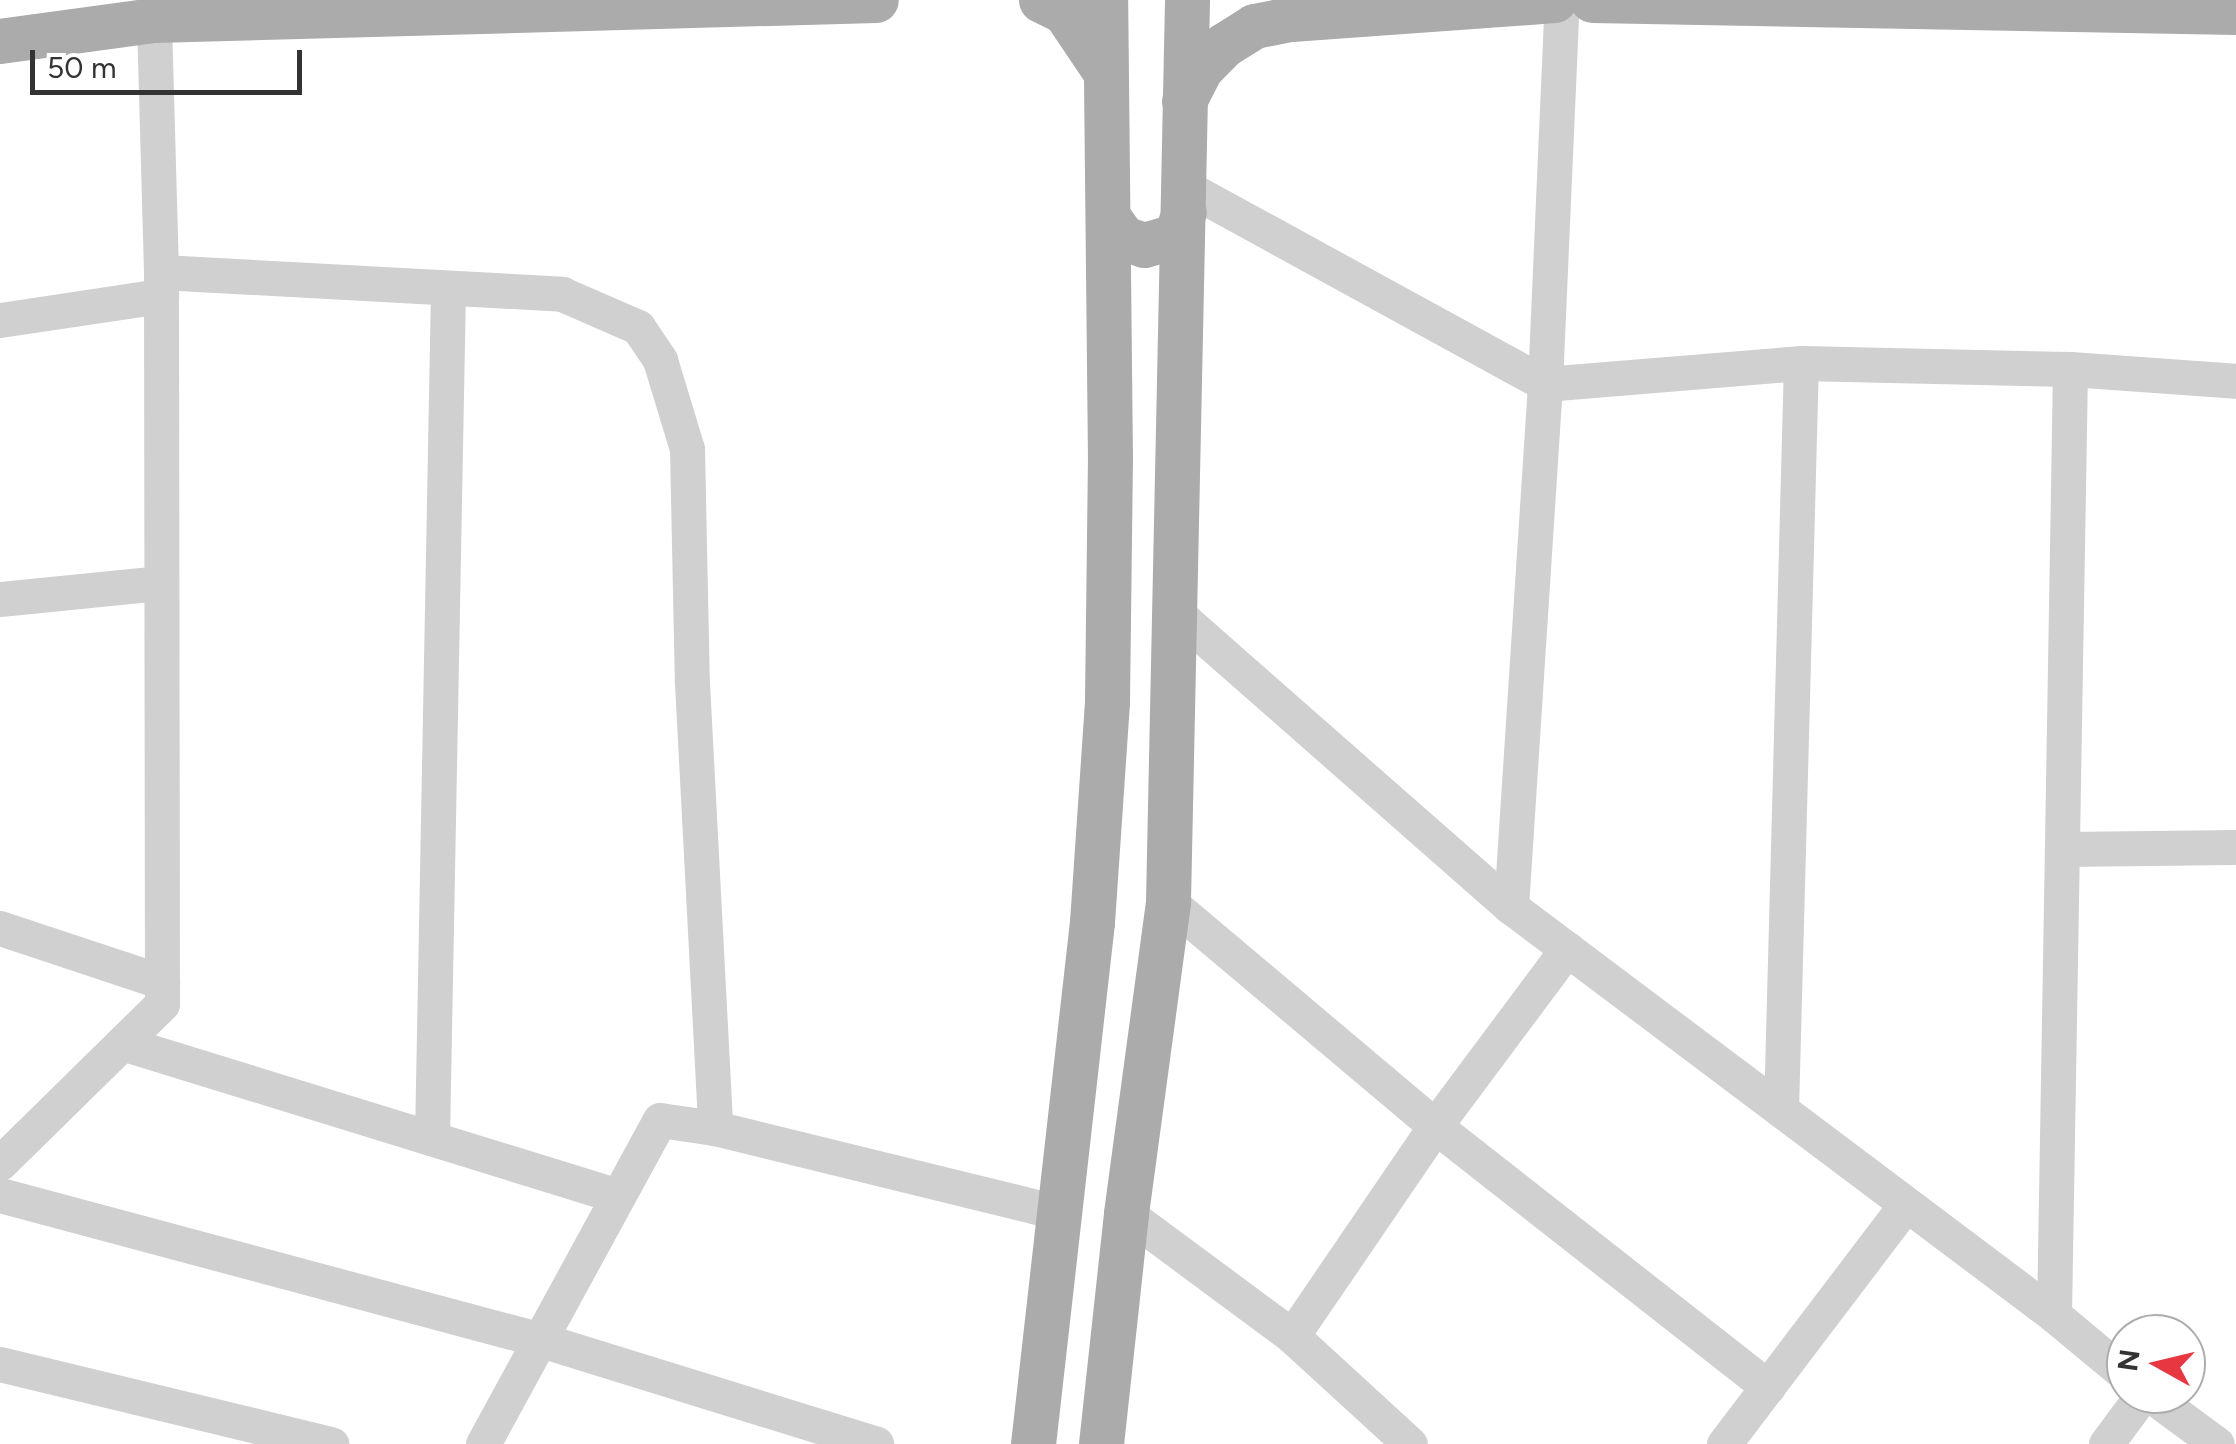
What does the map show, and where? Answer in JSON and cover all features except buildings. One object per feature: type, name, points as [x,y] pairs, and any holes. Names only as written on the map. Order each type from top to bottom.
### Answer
[{"type":"main road","points":[[0,41],[154,20],[876,0]]},
{"type":"main road","points":[[1041,0],[1064,11],[1104,70]]},
{"type":"main road","points":[[1033,1444],[1092,922],[1106,700],[1105,0]]},
{"type":"main road","points":[[1102,1444],[1126,1214],[1168,901],[1187,0]]},
{"type":"main road","points":[[1184,101],[1201,68],[1224,45],[1254,26],[1290,19],[1554,0]]},
{"type":"main road","points":[[1592,0],[2236,12]]},
{"type":"main road","points":[[1108,217],[1123,238],[1144,244],[1176,236],[1184,199]]},
{"type":"street","points":[[1510,907],[1544,384],[1562,0]]},
{"type":"street","points":[[0,1163],[162,1004],[161,284],[154,20]]},
{"type":"street","points":[[1184,199],[1544,384],[1800,363],[2070,370],[2236,381]]},
{"type":"street","points":[[0,320],[161,284],[448,288],[562,294],[638,327],[660,360],[687,449],[692,683],[715,1128]]},
{"type":"street","points":[[432,1138],[448,288]]},
{"type":"street","points":[[1781,1110],[1800,363]]},
{"type":"street","points":[[2054,1315],[2070,370]]},
{"type":"street","points":[[0,599],[162,583]]},
{"type":"street","points":[[1176,612],[1510,907],[2054,1315],[2106,1358]]},
{"type":"street","points":[[2062,849],[2236,846]]},
{"type":"street","points":[[1168,901],[1435,1126],[1768,1387]]},
{"type":"street","points":[[0,928],[162,982]]},
{"type":"street","points":[[1292,1336],[1435,1126],[1567,949]]},
{"type":"street","points":[[122,1043],[618,1196]]},
{"type":"street","points":[[483,1444],[660,1120],[715,1128],[1061,1213]]},
{"type":"street","points":[[0,1196],[541,1340],[876,1444]]},
{"type":"street","points":[[1724,1444],[1906,1204]]},
{"type":"street","points":[[1126,1214],[1292,1336],[1410,1444]]},
{"type":"street","points":[[0,1364],[331,1444]]},
{"type":"street","points":[[2106,1444],[2130,1414]]},
{"type":"street","points":[[2175,1414],[2218,1444]]}]
